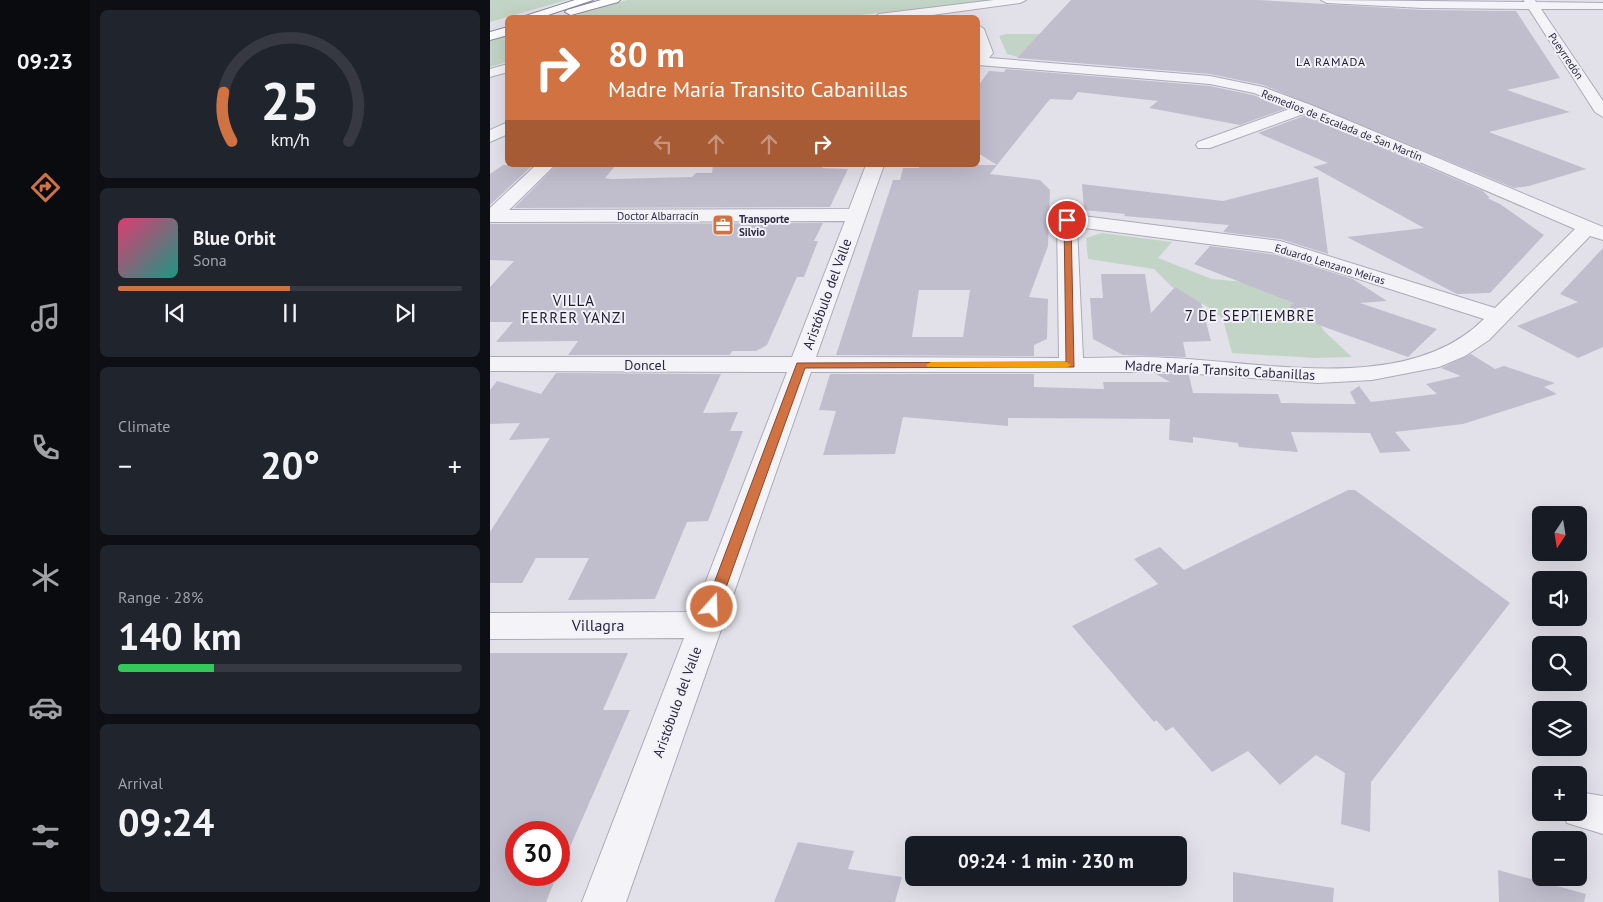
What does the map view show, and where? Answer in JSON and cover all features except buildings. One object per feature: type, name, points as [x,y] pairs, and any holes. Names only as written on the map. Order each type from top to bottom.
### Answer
[{"type":"highway","points":[[535,15],[587,0]]},
{"type":"highway","points":[[563,15],[614,0]]},
{"type":"highway","points":[[490,28],[505,23]]},
{"type":"highway","points":[[490,36],[505,32]]},
{"type":"street","points":[[935,15],[972,13],[1020,0]]},
{"type":"street","points":[[1327,0],[1423,5],[1531,3],[1603,6]]},
{"type":"street","name":"Pueyrredón","points":[[1531,3],[1603,112]]},
{"type":"street","points":[[980,35],[986,53],[980,59]]},
{"type":"street","name":"Remedios de Escalada de San Martín","points":[[980,61],[1210,80],[1258,90],[1306,108],[1595,231]]},
{"type":"street","points":[[495,80],[505,71]]},
{"type":"street","points":[[1204,145],[1306,108]]},
{"type":"street","points":[[490,125],[505,126]]},
{"type":"street","points":[[490,137],[505,128]]},
{"type":"street","points":[[491,216],[544,167]]},
{"type":"street","name":"Aristóbulo del Valle","points":[[604,902],[874,167]]},
{"type":"street","name":"Doctor Albarracín","points":[[491,216],[856,215]]},
{"type":"street","name":"Eduardo Lenzano Meiras","points":[[1071,365],[1067,220],[1280,248],[1500,317]]},
{"type":"street","name":"Madre María Transito Cabanillas","points":[[801,365],[1169,365],[1318,376],[1372,373],[1409,367],[1457,351],[1481,335],[1595,231]]},
{"type":"street","name":"Doncel","points":[[490,364],[801,365]]},
{"type":"street","name":"Villagra","points":[[490,626],[706,625]]},
{"type":"green space","points":[[490,0],[567,0],[514,15],[505,15],[505,18],[490,22]]},
{"type":"green space","points":[[627,0],[1000,0],[860,15],[576,15]]},
{"type":"green space","points":[[1006,34],[1069,34],[1024,51],[1018,57],[1007,54],[999,36]]},
{"type":"green space","points":[[505,36],[505,63],[490,67],[490,41]]},
{"type":"green space","points":[[1102,233],[1172,242],[1158,258],[1212,279],[1244,282],[1310,309],[1324,331],[1352,357],[1315,358],[1232,353],[1223,319],[1208,307],[1172,287],[1154,269],[1088,259],[1086,238]]},
{"type":"slow traffic","points":[[931,365],[1066,365]]},
{"type":"place","name":"Transporte Silvio","points":[[723,225]]},
{"type":"district","name":"LA RAMADA","points":[[1331,61]]},
{"type":"district","name":"VILLA FERRER YANZI","points":[[574,308]]},
{"type":"district","name":"7 DE SEPTIEMBRE","points":[[1250,315]]},
{"type":"route","points":[[712,607],[801,365],[1071,365],[1067,220]]}]
